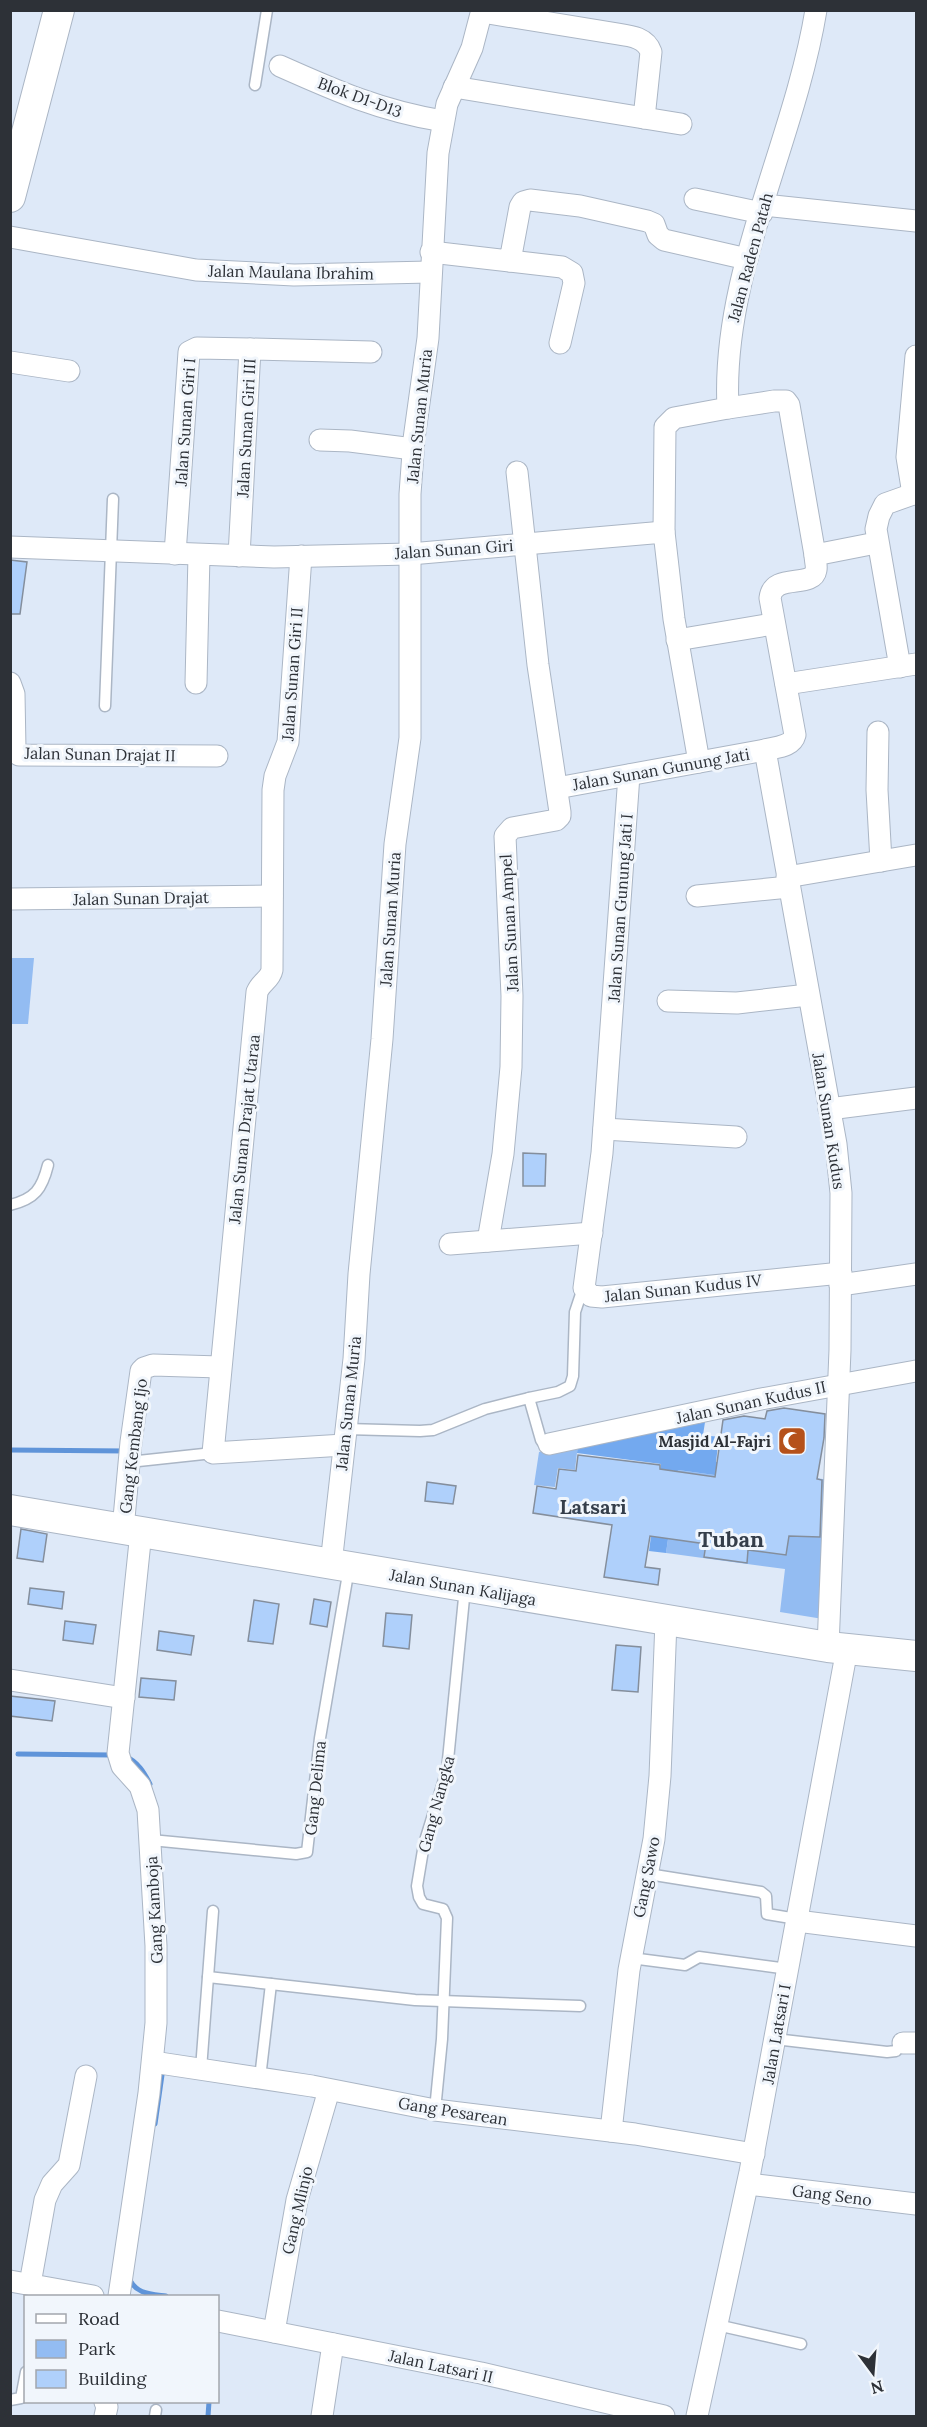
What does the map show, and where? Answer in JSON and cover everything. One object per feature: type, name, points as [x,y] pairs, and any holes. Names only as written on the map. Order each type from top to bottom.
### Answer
[{"type":"main road","points":[[10,197],[59,10]]},
{"type":"main road","name":"Jalan Sunan Kalijaga","points":[[10,1510],[666,1621],[837,1648],[916,1656]]},
{"type":"street","name":"Jalan Raden Patah","points":[[728,408],[730,337],[747,260],[800,84],[816,10]]},
{"type":"street","points":[[482,11],[625,35],[641,40],[651,52],[644,118]]},
{"type":"street","name":"Jalan Sunan Muria","points":[[340,1566],[345,1437],[382,1039],[395,844],[410,738],[410,554],[413,448],[428,338],[431,262],[443,121],[454,87],[472,48],[482,11]]},
{"type":"street","name":"Blok D1-D13","points":[[280,66],[363,102],[395,112],[443,121]]},
{"type":"street","points":[[454,87],[681,124]]},
{"type":"street","points":[[695,200],[763,209],[916,221]]},
{"type":"street","points":[[510,261],[520,207],[528,201],[587,208],[647,221],[656,226],[658,235],[664,240],[747,260]]},
{"type":"street","name":"Jalan Maulana Ibrahim","points":[[10,237],[167,266],[217,272],[294,275],[431,262],[510,261],[562,267],[572,273],[574,283],[560,343]]},
{"type":"street","name":"Jalan Sunan Giri I","points":[[175,554],[189,352],[197,348],[250,349]]},
{"type":"street","name":"Jalan Sunan Giri III","points":[[239,556],[250,349],[371,352]]},
{"type":"street","points":[[786,684],[908,666],[876,543],[877,523],[885,504],[915,493],[909,477],[907,457],[916,356]]},
{"type":"street","points":[[10,362],[69,371]]},
{"type":"street","points":[[699,762],[677,640],[664,532],[663,439],[667,423],[674,418],[779,400],[786,401],[789,405],[816,570],[812,576],[777,585],[771,592],[773,624],[795,739],[788,744],[765,750]]},
{"type":"street","points":[[320,440],[413,448]]},
{"type":"street","name":"Jalan Sunan Ampel","points":[[489,1241],[506,1130],[511,1067],[512,996],[505,836],[512,828],[559,818],[557,788],[538,665],[517,472]]},
{"type":"street","name":"Jalan Sunan Giri","points":[[10,547],[239,556],[410,554],[664,532]]},
{"type":"street","points":[[815,555],[876,543]]},
{"type":"street","points":[[196,683],[199,555]]},
{"type":"street","name":"Jalan Sunan Giri II","points":[[272,896],[273,790],[275,776],[288,742],[301,556]]},
{"type":"street","points":[[677,640],[773,624]]},
{"type":"street","name":"Jalan Sunan Drajat II","points":[[10,683],[14,694],[15,749],[19,754],[217,756]]},
{"type":"street","points":[[878,732],[877,790],[881,861]]},
{"type":"street","name":"Jalan Sunan Gunung Jati","points":[[557,788],[765,750]]},
{"type":"street","name":"Jalan Sunan Kudus","points":[[765,750],[841,1186],[837,1648]]},
{"type":"street","name":"Jalan Sunan Gunung Jati I","points":[[610,1040],[629,775]]},
{"type":"street","points":[[698,896],[788,882],[916,855]]},
{"type":"street","name":"Jalan Sunan Drajat","points":[[10,899],[272,896]]},
{"type":"street","name":"Jalan Sunan Drajat Utaraa","points":[[213,1453],[257,992],[270,977],[272,969],[272,896]]},
{"type":"street","points":[[668,1001],[737,1004],[808,995]]},
{"type":"street","name":"Jalan Sunan Kudus IV","points":[[610,1040],[604,1130],[584,1285],[586,1291],[591,1296],[602,1297],[840,1279]]},
{"type":"street","points":[[829,1108],[916,1098]]},
{"type":"street","points":[[604,1130],[736,1137]]},
{"type":"street","points":[[450,1244],[592,1233]]},
{"type":"street","points":[[840,1279],[916,1274]]},
{"type":"street","name":"Gang Kembang Ijo","points":[[132,1531],[130,1455],[140,1376],[144,1368],[153,1365],[220,1367]]},
{"type":"street","name":"Jalan Sunan Kudus II","points":[[549,1444],[838,1384],[916,1371]]},
{"type":"street","points":[[213,1453],[345,1437]]},
{"type":"street","name":"Gang Kamboja","points":[[119,2295],[153,2062],[157,1972],[151,1840],[145,1796],[137,1781],[122,1766],[118,1755],[124,1698],[132,1531]]},
{"type":"street","name":"Gang Sawo","points":[[610,2131],[622,2016],[648,1874],[658,1798],[666,1621]]},
{"type":"street","name":"Jalan Latsari I","points":[[698,2416],[754,2154],[797,1920],[837,1648]]},
{"type":"street","points":[[10,1680],[124,1698]]},
{"type":"street","points":[[797,1920],[916,1936]]},
{"type":"street","name":"Gang Pesarean","points":[[153,2062],[260,2078],[435,2110],[610,2131],[754,2154]]},
{"type":"street","points":[[86,2076],[69,2165],[52,2184],[45,2200],[29,2287],[86,2295]]},
{"type":"street","name":"Gang Mlinjo","points":[[274,2332],[297,2200],[329,2090]]},
{"type":"street","name":"Gang Seno","points":[[748,2184],[916,2204]]},
{"type":"street","name":"Jalan Latsari II","points":[[219,2321],[481,2373],[664,2416]]},
{"type":"street","points":[[322,2416],[333,2344]]},
{"type":"lane","points":[[255,85],[267,10]]},
{"type":"lane","points":[[105,706],[113,499]]},
{"type":"lane","points":[[10,1205],[24,1201],[36,1193],[43,1184],[48,1165]]},
{"type":"lane","points":[[345,1437],[433,1430],[485,1409],[558,1392],[570,1386],[573,1376],[575,1312],[584,1285]]},
{"type":"lane","name":"Jalan Sunan Kudus II","points":[[528,1398],[541,1440],[549,1444]]},
{"type":"lane","points":[[130,1455],[213,1453]]},
{"type":"lane","name":"Gang Delima","points":[[151,1840],[296,1854],[307,1852],[340,1566]]},
{"type":"lane","name":"Gang Nangka","points":[[435,2110],[444,2001],[447,1914],[443,1909],[423,1904],[418,1897],[417,1886],[424,1844],[447,1770],[465,1587]]},
{"type":"lane","points":[[648,1874],[761,1892],[766,1896],[767,1914],[797,1920]]},
{"type":"lane","points":[[201,2069],[213,1911]]},
{"type":"lane","points":[[631,1958],[685,1965],[699,1957],[788,1969]]},
{"type":"lane","points":[[208,1977],[444,2001],[580,2006]]},
{"type":"lane","points":[[260,2078],[271,1984]]},
{"type":"lane","points":[[775,2039],[887,2052],[896,2051],[899,2045],[910,2043]]},
{"type":"lane","points":[[717,2325],[801,2344]]},
{"type":"lane","points":[[10,2400],[21,2398],[24,2382]]},
{"type":"green space","points":[[11,958],[34,958],[28,1024],[11,1024]]},
{"type":"green space","points":[[578,1444],[575,1470],[558,1468],[555,1487],[534,1485],[539,1452]]},
{"type":"green space","points":[[731,1465],[829,1480],[823,1619],[780,1612],[785,1569],[666,1553],[678,1470],[729,1477]]},
{"type":"shaded area","points":[[706,1416],[703,1435],[719,1437],[716,1462],[731,1465],[729,1477],[678,1470],[666,1553],[649,1551],[661,1464],[577,1453],[578,1444]]},
{"type":"building","points":[[10,560],[27,562],[20,614],[10,614]]},
{"type":"building","points":[[523,1153],[546,1154],[545,1186],[523,1186]]},
{"type":"building","points":[[784,1408],[825,1414],[824,1438],[817,1479],[822,1480],[820,1537],[789,1536],[786,1555],[748,1550],[747,1563],[704,1557],[706,1544],[650,1536],[645,1567],[660,1569],[658,1585],[604,1577],[612,1525],[533,1513],[537,1486],[556,1489],[559,1469],[576,1471],[578,1455],[660,1465],[660,1469],[715,1477],[723,1420],[744,1416],[765,1419],[767,1411]]},
{"type":"building","points":[[427,1482],[456,1486],[453,1504],[425,1501]]},
{"type":"building","points":[[21,1529],[47,1534],[43,1562],[17,1558]]},
{"type":"building","points":[[30,1588],[64,1592],[62,1609],[28,1604]]},
{"type":"building","points":[[314,1599],[331,1602],[327,1627],[310,1624]]},
{"type":"building","points":[[254,1600],[279,1604],[273,1644],[248,1641]]},
{"type":"building","points":[[386,1613],[412,1615],[409,1649],[383,1646]]},
{"type":"building","points":[[65,1621],[96,1625],[93,1644],[63,1640]]},
{"type":"building","points":[[159,1631],[194,1636],[191,1655],[157,1650]]},
{"type":"building","points":[[616,1645],[641,1647],[638,1692],[612,1690]]},
{"type":"building","points":[[141,1678],[176,1681],[174,1700],[139,1697]]},
{"type":"building","points":[[10,1696],[55,1701],[52,1721],[10,1716]]},
{"type":"waterway","points":[[10,1450],[126,1451]]},
{"type":"waterway","points":[[18,1754],[112,1755]]},
{"type":"waterway","points":[[125,1756],[134,1761],[150,1784]]},
{"type":"waterway","points":[[155,2124],[162,2075]]},
{"type":"waterway","points":[[129,2278],[139,2290],[158,2295]]},
{"type":"waterway","points":[[208,2416],[209,2403]]},
{"type":"place","name":"Masjid Al-Fajri","points":[[792,1441]]},
{"type":"district","name":"Latsari","points":[[593,1507]]},
{"type":"district","name":"Tuban","points":[[731,1539]]}]
